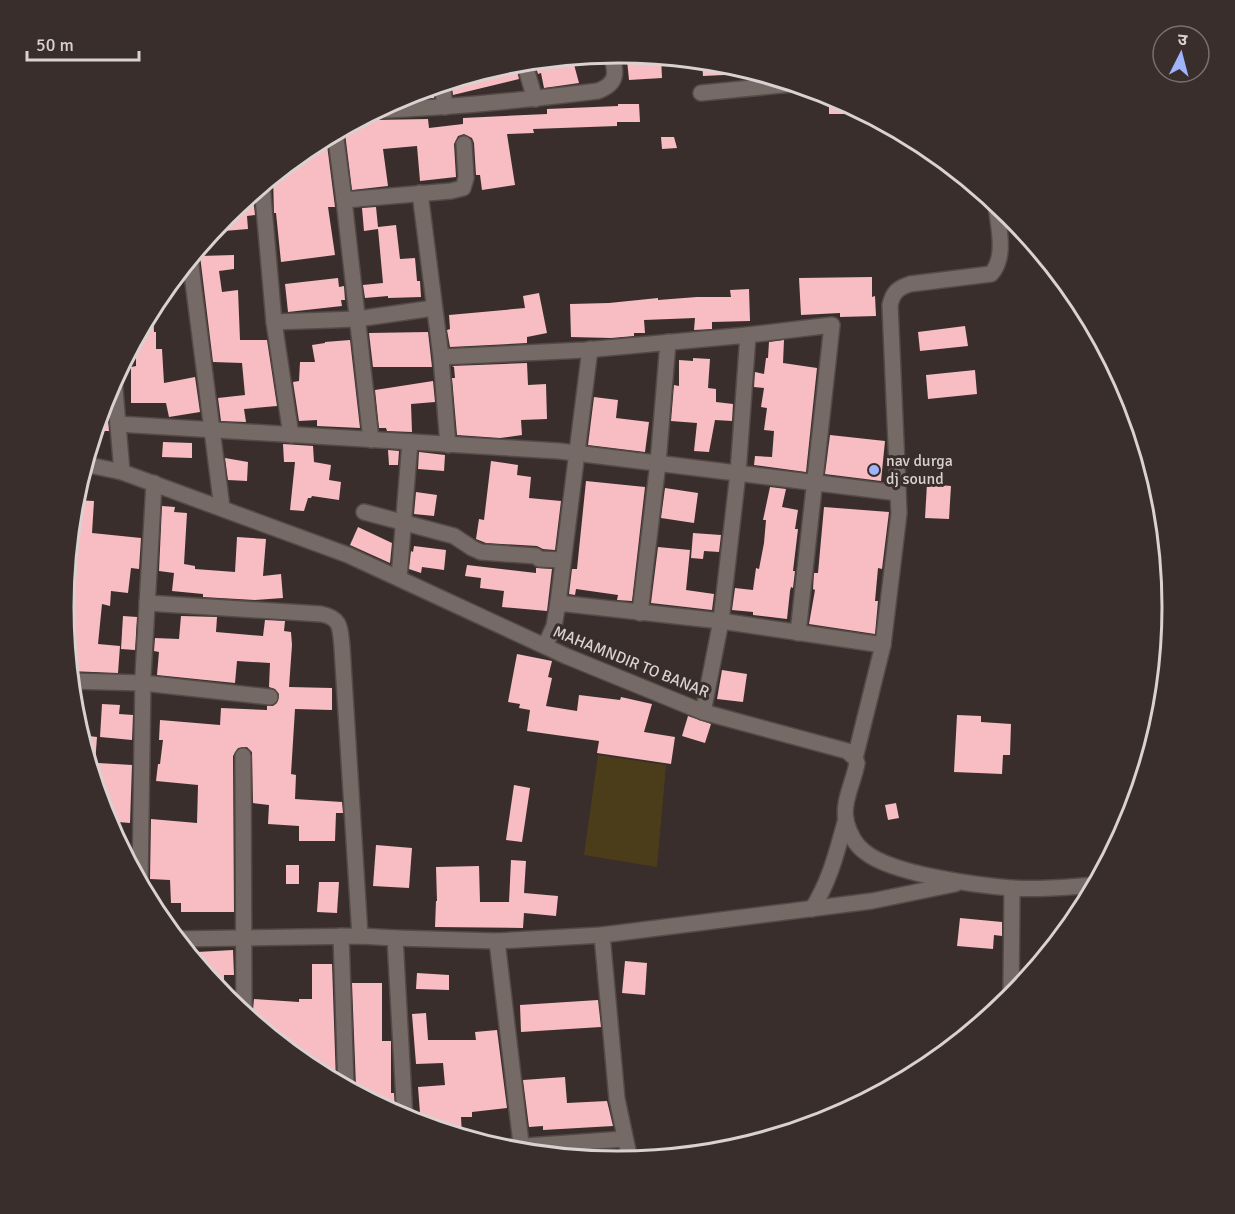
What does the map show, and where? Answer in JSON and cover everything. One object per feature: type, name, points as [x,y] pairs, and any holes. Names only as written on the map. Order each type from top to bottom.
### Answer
[{"type":"street","points":[[398,109],[535,99],[598,91],[609,87],[614,79],[613,63]]},
{"type":"street","points":[[527,71],[535,99]]},
{"type":"street","points":[[701,93],[772,86]]},
{"type":"street","points":[[443,92],[445,107]]},
{"type":"street","points":[[336,142],[371,440]]},
{"type":"street","points":[[344,200],[463,188],[466,178],[464,144]]},
{"type":"street","points":[[420,193],[441,357],[448,445]]},
{"type":"street","points":[[263,195],[274,322],[291,435]]},
{"type":"street","points":[[812,909],[832,872],[856,770],[855,758],[883,645],[898,513],[890,305],[893,294],[901,287],[910,284],[991,274],[997,268],[1000,256],[997,217]]},
{"type":"street","points":[[191,269],[222,508]]},
{"type":"street","points":[[274,322],[357,318],[434,308]]},
{"type":"street","points":[[441,357],[590,349],[832,325],[798,633]]},
{"type":"street","points":[[703,712],[721,621],[738,473],[748,335]]},
{"type":"street","points":[[640,613],[658,463],[668,342]]},
{"type":"street","points":[[545,646],[554,626],[558,603],[590,349]]},
{"type":"street","points":[[116,397],[122,472]]},
{"type":"street","points":[[118,424],[578,453],[898,493]]},
{"type":"street","points":[[399,578],[410,442]]},
{"type":"street","name":"MAHAMNDIR TO BANAR","points":[[92,466],[122,472],[154,483],[348,555],[545,646],[703,712],[847,752],[855,758]]},
{"type":"street","points":[[140,868],[143,683],[154,483]]},
{"type":"street","points":[[364,512],[454,536],[482,552],[536,556],[539,560],[563,560]]},
{"type":"street","points":[[147,603],[321,614],[332,616],[339,624],[360,936]]},
{"type":"street","points":[[558,603],[721,621],[883,645]]},
{"type":"street","points":[[79,681],[143,683],[270,697]]},
{"type":"street","points":[[243,756],[244,1002]]},
{"type":"street","points":[[846,819],[856,843],[865,852],[884,864],[929,876],[1012,888],[1085,885]]},
{"type":"street","points":[[186,939],[360,936],[497,940],[602,935],[872,901],[967,881]]},
{"type":"street","points":[[1011,982],[1012,888]]},
{"type":"street","points":[[602,935],[617,1099],[627,1151]]},
{"type":"street","points":[[341,936],[345,1078]]},
{"type":"street","points":[[395,938],[404,1108]]},
{"type":"street","points":[[497,940],[520,1142]]},
{"type":"street","points":[[549,1146],[624,1139]]},
{"type":"shaded area","points":[[598,755],[666,765],[657,867],[584,855]]},
{"type":"building","points":[[627,63],[661,65],[662,78],[629,80]]},
{"type":"building","points":[[574,65],[579,83],[544,88],[541,73],[538,74],[537,69]]},
{"type":"building","points":[[703,70],[724,73],[724,75],[703,76]]},
{"type":"building","points":[[517,72],[519,79],[453,95],[452,89]]},
{"type":"building","points":[[618,104],[639,104],[640,122],[617,122],[617,126],[533,129],[534,133],[507,134],[515,185],[482,190],[480,175],[476,175],[474,143],[472,138],[464,134],[458,136],[454,144],[456,177],[420,181],[417,146],[383,149],[388,186],[352,190],[345,136],[375,120],[428,119],[429,128],[463,124],[463,118],[547,114],[547,109],[618,106]]},
{"type":"building","points":[[829,105],[847,114],[829,114]]},
{"type":"building","points":[[661,137],[674,137],[677,148],[662,149]]},
{"type":"building","points":[[327,147],[335,207],[328,207],[335,255],[281,262],[276,213],[274,213],[273,186]]},
{"type":"building","points":[[254,203],[255,215],[247,216],[248,229],[224,231]]},
{"type":"building","points":[[376,207],[378,227],[396,225],[400,259],[415,258],[421,297],[365,298],[363,285],[383,283],[378,229],[364,231],[362,208]]},
{"type":"building","points":[[234,255],[234,269],[219,271],[222,292],[238,290],[240,340],[267,340],[277,406],[244,409],[246,422],[221,421],[218,398],[245,395],[242,363],[213,362],[202,256]]},
{"type":"building","points":[[872,277],[872,297],[875,296],[876,316],[840,317],[840,313],[801,315],[799,278]]},
{"type":"building","points":[[338,278],[339,287],[344,286],[345,300],[341,300],[342,306],[288,312],[285,284]]},
{"type":"building","points":[[749,289],[750,321],[712,322],[712,329],[694,330],[695,318],[644,320],[645,333],[634,333],[634,336],[571,337],[570,304],[658,298],[658,300],[731,297],[730,290]]},
{"type":"building","points":[[539,293],[547,333],[527,337],[527,343],[450,347],[447,330],[450,329],[449,315],[525,308],[523,296]]},
{"type":"building","points":[[154,323],[156,349],[162,349],[164,383],[195,377],[200,412],[169,417],[166,403],[131,403],[131,367],[136,366],[136,354]]},
{"type":"building","points":[[965,326],[968,346],[920,351],[918,332]]},
{"type":"building","points":[[428,332],[432,367],[373,367],[369,333]]},
{"type":"building","points":[[350,340],[360,428],[317,426],[317,420],[299,421],[293,382],[299,381],[300,362],[315,362],[312,345]]},
{"type":"building","points":[[784,340],[783,363],[817,368],[806,472],[754,465],[755,456],[772,457],[774,431],[764,430],[767,408],[761,407],[764,388],[754,387],[755,372],[764,374],[769,342]]},
{"type":"building","points":[[693,358],[710,359],[708,388],[716,389],[716,402],[733,404],[732,421],[715,420],[709,452],[694,451],[697,423],[671,421],[674,385],[679,386],[679,360],[693,361]]},
{"type":"building","points":[[527,363],[528,385],[546,384],[547,419],[521,420],[522,435],[500,438],[457,435],[452,378],[455,378],[452,366]]},
{"type":"building","points":[[975,370],[977,394],[928,399],[926,375]]},
{"type":"building","points":[[433,381],[435,402],[411,404],[412,432],[387,431],[386,428],[379,428],[375,390]]},
{"type":"building","points":[[594,397],[618,400],[616,418],[649,422],[645,452],[588,445]]},
{"type":"building","points":[[108,417],[109,431],[102,431]]},
{"type":"building","points":[[830,435],[885,441],[881,481],[825,474]]},
{"type":"building","points":[[163,442],[192,443],[192,458],[162,457]]},
{"type":"building","points":[[283,444],[313,446],[314,462],[331,465],[329,480],[341,482],[339,500],[312,496],[308,498],[304,511],[290,510],[295,462],[284,462]]},
{"type":"building","points":[[388,450],[399,451],[398,465],[389,465]]},
{"type":"building","points":[[419,452],[445,455],[444,471],[418,469]]},
{"type":"building","points":[[225,458],[248,462],[247,481],[228,480]]},
{"type":"building","points":[[491,461],[518,465],[517,475],[531,477],[529,498],[561,501],[555,550],[537,546],[486,543],[476,539],[479,519],[484,520]]},
{"type":"building","points":[[586,481],[645,487],[632,601],[617,600],[618,595],[576,589],[575,595],[569,594],[572,569],[577,569]]},
{"type":"building","points":[[927,484],[951,486],[949,519],[925,518]]},
{"type":"building","points":[[770,487],[786,489],[782,507],[798,510],[795,529],[798,529],[793,571],[795,571],[787,619],[732,610],[735,588],[753,590],[756,568],[759,569],[764,543],[766,520],[763,520]]},
{"type":"building","points":[[665,488],[698,493],[694,523],[661,518]]},
{"type":"building","points":[[416,492],[437,495],[434,516],[414,514]]},
{"type":"building","points":[[84,501],[94,501],[92,533],[141,538],[139,569],[131,568],[128,593],[111,591],[110,606],[102,604],[98,644],[120,646],[118,673],[77,671],[74,607],[75,571]]},
{"type":"building","points":[[162,506],[175,507],[174,512],[187,513],[184,564],[195,566],[195,569],[235,572],[237,537],[266,539],[263,576],[281,574],[283,598],[255,600],[203,597],[203,594],[172,591],[174,573],[159,571]]},
{"type":"building","points":[[824,507],[889,512],[882,569],[878,568],[875,634],[809,624],[815,590],[813,589],[814,573],[818,573]]},
{"type":"building","points":[[358,527],[392,543],[390,563],[350,545]]},
{"type":"building","points":[[693,533],[721,535],[719,552],[704,551],[703,559],[691,558]]},
{"type":"building","points":[[414,546],[446,550],[444,570],[422,567],[421,573],[409,569],[411,551],[413,552]]},
{"type":"building","points":[[658,547],[690,550],[686,590],[714,594],[712,610],[651,603]]},
{"type":"building","points":[[467,565],[536,573],[536,568],[552,569],[547,611],[502,607],[504,591],[480,588],[481,578],[465,576]]},
{"type":"building","points":[[123,616],[137,617],[135,650],[121,649]]},
{"type":"building","points":[[181,616],[217,617],[216,632],[263,636],[265,620],[285,621],[284,631],[291,632],[292,645],[289,687],[332,688],[332,710],[295,709],[291,774],[296,775],[295,799],[342,802],[343,813],[336,813],[335,841],[299,841],[299,826],[268,824],[269,805],[253,803],[252,752],[247,747],[238,748],[233,756],[234,912],[181,912],[181,903],[171,903],[170,880],[150,879],[151,819],[197,823],[198,785],[156,781],[163,740],[159,740],[160,720],[220,725],[221,708],[267,710],[267,706],[277,703],[279,694],[275,689],[269,687],[270,663],[237,661],[235,683],[157,675],[159,652],[154,651],[155,638],[179,639]]},
{"type":"building","points":[[517,654],[552,661],[548,677],[552,678],[546,706],[577,711],[579,695],[620,700],[621,697],[652,704],[644,732],[675,737],[671,764],[597,753],[599,741],[527,731],[530,710],[519,708],[520,704],[508,702]]},
{"type":"building","points":[[722,670],[747,674],[743,702],[717,699]]},
{"type":"building","points":[[102,704],[120,705],[119,714],[133,715],[132,740],[100,737]]},
{"type":"building","points":[[957,715],[981,716],[981,722],[1011,724],[1010,755],[1003,755],[1002,774],[954,772]]},
{"type":"building","points":[[688,716],[711,724],[705,743],[682,736]]},
{"type":"building","points":[[89,736],[97,737],[95,759]]},
{"type":"building","points":[[98,763],[132,765],[130,823],[118,822]]},
{"type":"building","points":[[514,785],[530,788],[522,842],[506,840]]},
{"type":"building","points":[[896,803],[899,818],[888,820],[885,805]]},
{"type":"building","points":[[376,845],[412,848],[409,888],[373,886]]},
{"type":"building","points":[[511,860],[526,861],[524,893],[558,896],[556,916],[524,913],[523,928],[435,927],[436,867],[479,866],[480,902],[509,902]]},
{"type":"building","points":[[286,865],[299,865],[299,884],[286,884]]},
{"type":"building","points":[[319,882],[339,882],[337,913],[317,912]]},
{"type":"building","points":[[960,918],[1002,922],[1002,936],[994,935],[993,949],[957,946]]},
{"type":"building","points":[[233,950],[234,975],[224,975],[224,983],[197,952]]},
{"type":"building","points":[[625,961],[647,963],[645,995],[622,993]]},
{"type":"building","points":[[312,964],[332,964],[336,1072],[286,1039],[253,1010],[254,999],[299,1002],[299,999],[312,999]]},
{"type":"building","points":[[417,973],[449,975],[449,990],[416,989]]},
{"type":"building","points":[[352,983],[382,983],[382,1041],[391,1041],[391,1093],[394,1093],[395,1103],[356,1084]]},
{"type":"building","points":[[598,1000],[601,1027],[521,1032],[520,1005]]},
{"type":"building","points":[[426,1013],[428,1040],[476,1040],[475,1032],[497,1030],[507,1108],[472,1112],[472,1117],[461,1117],[462,1127],[418,1113],[420,1113],[418,1087],[445,1085],[443,1063],[416,1064],[412,1014]]},
{"type":"building","points":[[565,1077],[567,1103],[607,1101],[613,1126],[543,1130],[543,1126],[529,1127],[523,1080]]},
{"type":"place","name":"nav durga dj sound","points":[[874,470]]}]
